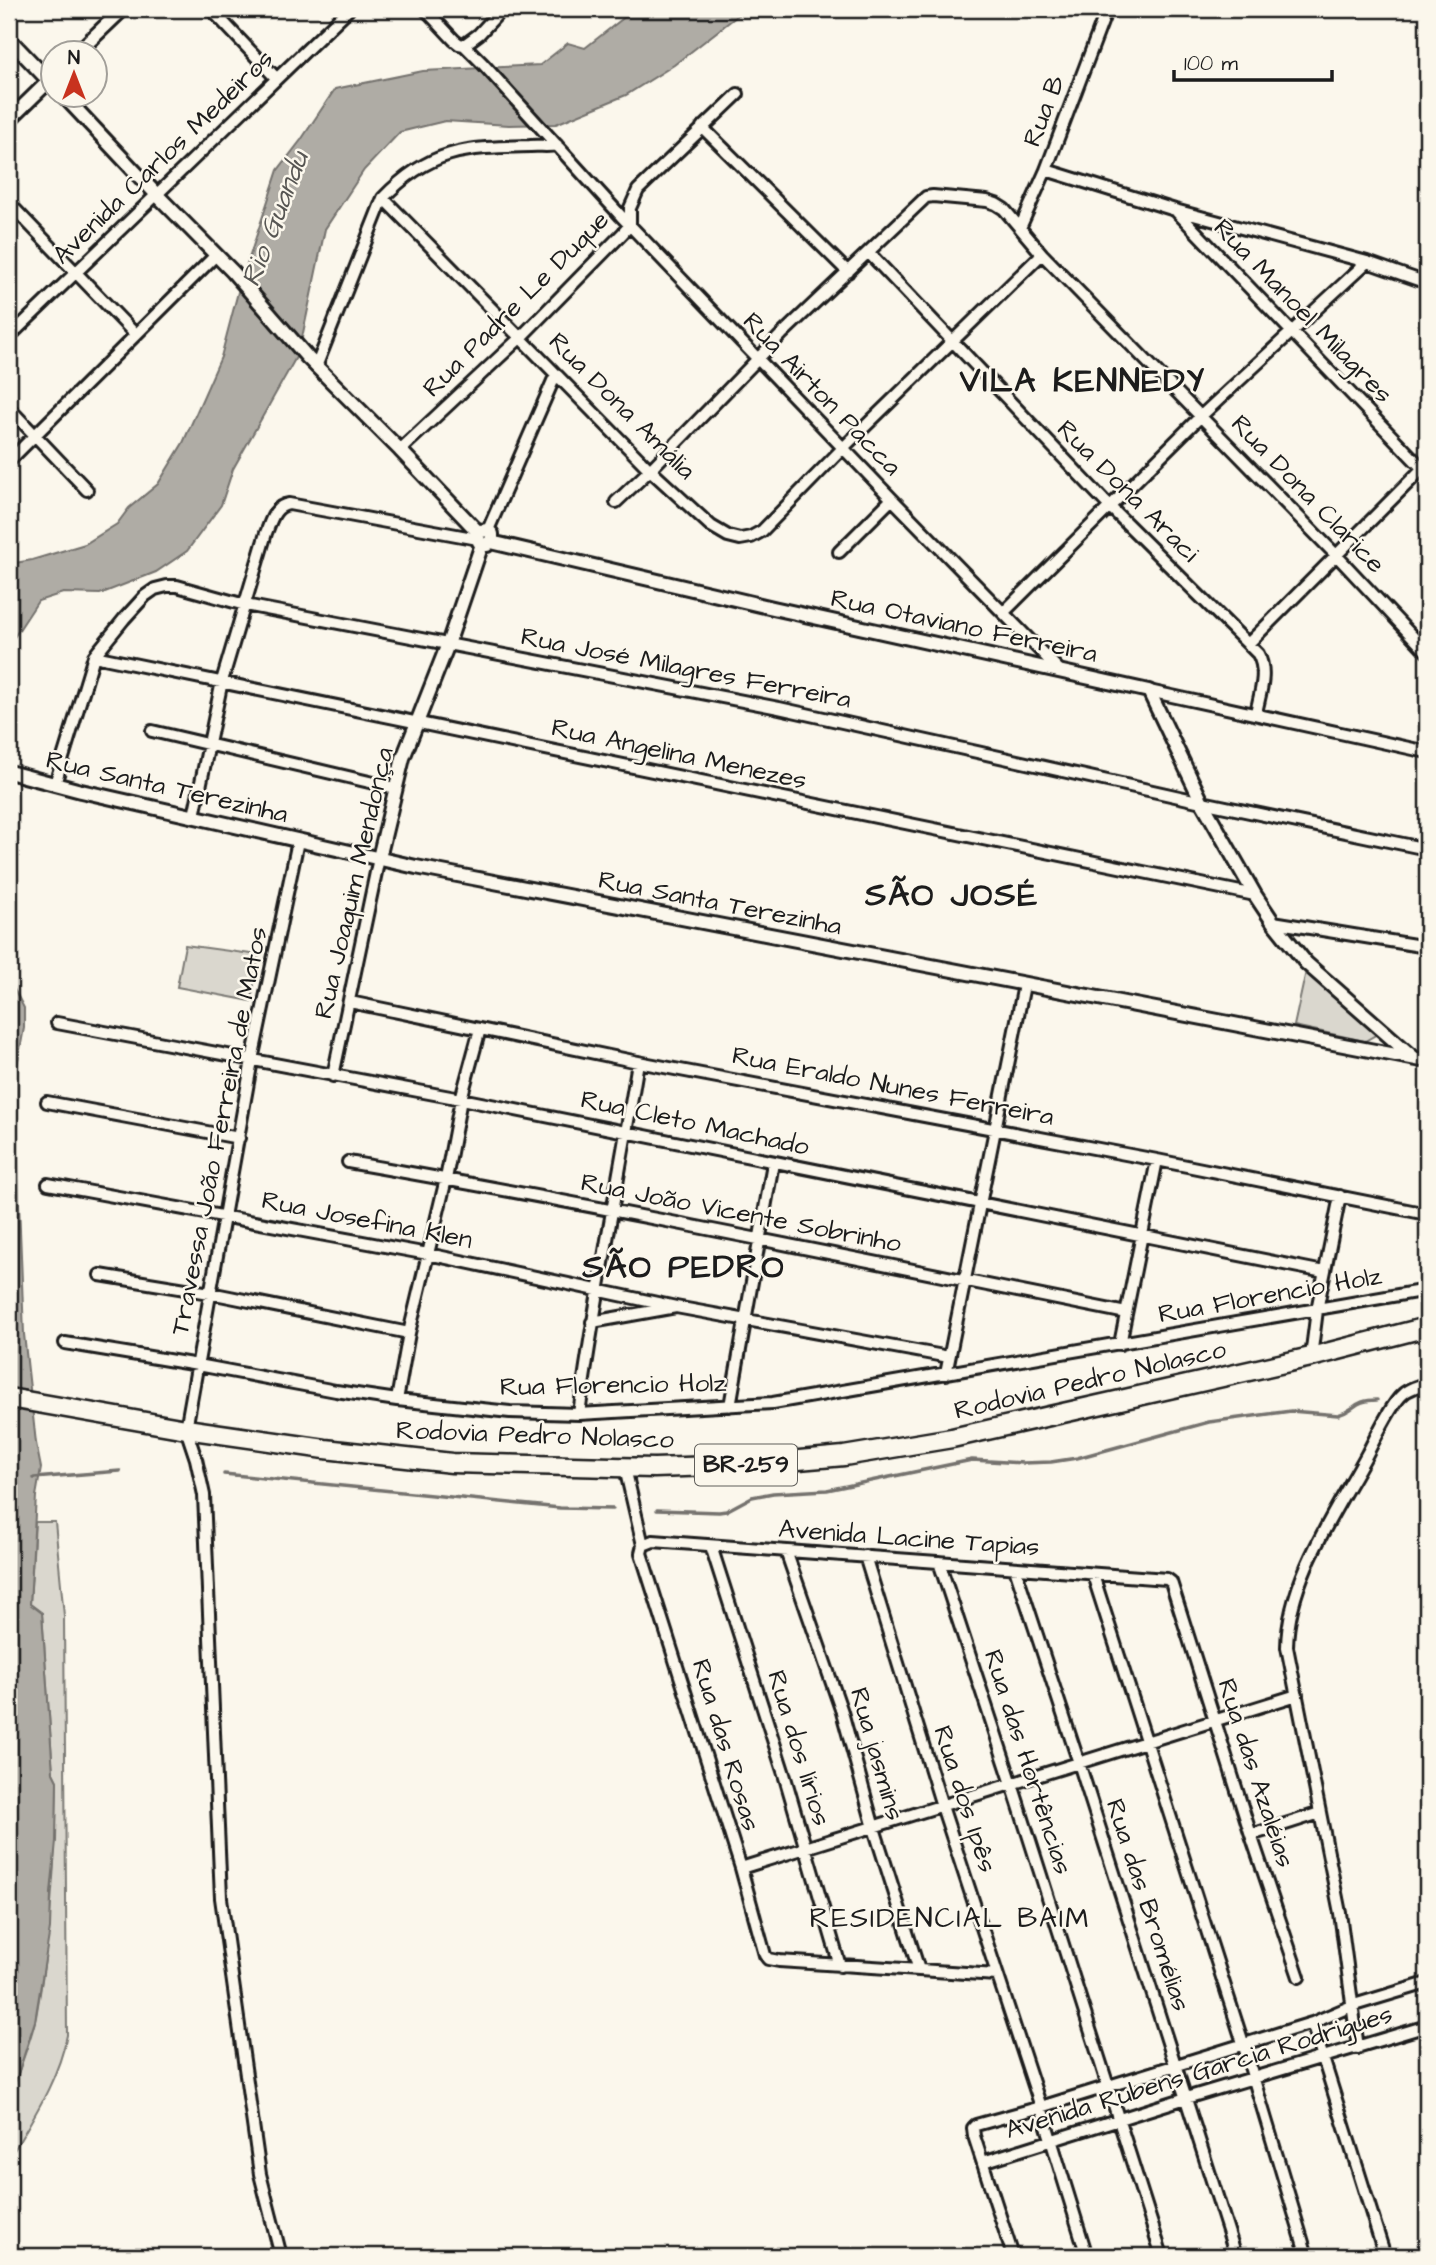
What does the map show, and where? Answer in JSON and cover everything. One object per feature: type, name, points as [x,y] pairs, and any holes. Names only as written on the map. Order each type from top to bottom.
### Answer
[{"type":"highway","name":"Rodovia Pedro Nolasco","points":[[9,1398],[186,1429],[325,1449],[452,1463],[625,1468],[743,1465],[858,1453],[952,1438],[1311,1357],[1427,1327]]},
{"type":"street","points":[[93,38],[123,9]]},
{"type":"street","points":[[211,9],[276,78]]},
{"type":"street","name":"Avenida Carlos Medeiros","points":[[9,337],[349,9]]},
{"type":"street","name":"Rua Airton Pacca","points":[[425,9],[458,44],[464,46],[483,64],[757,359],[1059,670]]},
{"type":"street","points":[[464,46],[502,9]]},
{"type":"street","name":"Rua B","points":[[1020,228],[1046,170],[1107,9]]},
{"type":"street","points":[[9,39],[38,68]]},
{"type":"street","points":[[9,120],[38,93]]},
{"type":"street","name":"Rua Padre Le Duque","points":[[400,450],[521,337],[630,225],[630,208],[638,190],[738,94]]},
{"type":"street","points":[[75,108],[233,272],[312,362],[483,538]]},
{"type":"street","points":[[702,127],[848,272]]},
{"type":"street","points":[[312,362],[383,198],[403,177],[425,162],[450,153],[557,145]]},
{"type":"street","points":[[1046,170],[1175,210],[1367,262],[1427,283]]},
{"type":"street","name":"Rua Dona Clarice","points":[[869,253],[926,197],[933,195],[987,201],[1004,209],[1042,254],[1427,652]]},
{"type":"street","name":"Rua Dona Amália","points":[[383,198],[650,470],[711,526],[728,536],[740,539],[762,531],[843,448]]},
{"type":"street","points":[[9,203],[135,334]]},
{"type":"street","name":"Rua Manoel Milagres","points":[[1175,210],[1426,468]]},
{"type":"street","points":[[616,502],[757,359],[869,253]]},
{"type":"street","name":"Rua Dona Araci","points":[[869,253],[1111,508],[1258,654],[1263,663],[1256,713]]},
{"type":"street","points":[[843,448],[1042,254]]},
{"type":"street","points":[[9,461],[216,255]]},
{"type":"street","points":[[1004,612],[1201,416],[1367,262]]},
{"type":"street","points":[[1414,279],[1427,292]]},
{"type":"street","name":"Rua Joaquim Mendonça","points":[[333,1076],[395,788],[416,723],[448,644],[483,538],[556,374]]},
{"type":"street","points":[[9,408],[87,490]]},
{"type":"street","points":[[1248,644],[1426,468]]},
{"type":"street","points":[[839,552],[892,499]]},
{"type":"street","name":"Rua Otaviano Ferreira","points":[[245,605],[270,522],[276,510],[289,504],[483,538],[759,604],[1427,751]]},
{"type":"street","name":"Rua José Milagres Ferreira","points":[[55,784],[94,656],[137,603],[155,589],[177,586],[245,605],[779,708],[1427,849]]},
{"type":"street","points":[[194,816],[222,681],[245,605]]},
{"type":"street","name":"Rua Angelina Menezes","points":[[94,656],[1255,895]]},
{"type":"street","points":[[1149,691],[1202,802],[1273,922],[1306,963],[1386,1035],[1421,1060]]},
{"type":"street","points":[[152,731],[395,788]]},
{"type":"street","name":"Rua Santa Terezinha","points":[[9,772],[379,858],[1421,1060]]},
{"type":"street","name":"Travessa João Ferreira de Matos","points":[[186,1429],[222,1216],[298,841]]},
{"type":"street","points":[[1273,922],[1427,947]]},
{"type":"street","points":[[946,1374],[1024,985]]},
{"type":"street","name":"Rua Eraldo Nunes Ferreira","points":[[349,1002],[638,1062],[1427,1214]]},
{"type":"street","name":"Rua Cleto Machado","points":[[57,1023],[461,1099],[1324,1272]]},
{"type":"street","points":[[397,1400],[409,1333],[446,1179],[461,1099],[480,1029]]},
{"type":"street","points":[[1372,1052],[1386,1035]]},
{"type":"street","points":[[579,1413],[592,1322],[638,1062]]},
{"type":"street","points":[[47,1102],[239,1138]]},
{"type":"street","name":"Rua Florencio Holz","points":[[1120,1344],[1157,1160]]},
{"type":"street","name":"Rua João Vicente Sobrinho","points":[[348,1162],[760,1239],[1126,1313]]},
{"type":"street","points":[[730,1406],[773,1163]]},
{"type":"street","name":"Rua Josefina Klen","points":[[48,1184],[428,1254],[676,1307],[949,1357]]},
{"type":"street","points":[[1311,1357],[1317,1310],[1340,1196]]},
{"type":"street","points":[[100,1275],[210,1293],[409,1333]]},
{"type":"street","name":"Rua Florencio Holz","points":[[65,1343],[397,1400],[510,1412],[579,1413],[773,1403],[1427,1290]]},
{"type":"street","points":[[592,1322],[676,1307]]},
{"type":"street","points":[[1358,2048],[1340,1913],[1287,1647],[1287,1629],[1291,1609],[1309,1562],[1401,1395],[1427,1383]]},
{"type":"street","points":[[186,1429],[197,1459],[204,1495],[221,1898],[260,2174],[281,2256]]},
{"type":"street","name":"Rua das Rosas","points":[[625,1468],[643,1545],[641,1553],[741,1868],[764,1950],[768,1959],[840,1966]]},
{"type":"street","name":"Avenida Lacine Tapias","points":[[643,1545],[653,1541],[1156,1577],[1167,1578],[1171,1582]]},
{"type":"street","name":"Rua dos lírios","points":[[711,1546],[806,1848],[840,1966]]},
{"type":"street","name":"Rua jasmins","points":[[786,1551],[842,1712],[874,1828],[919,1970]]},
{"type":"street","name":"Rua dos Ipês","points":[[865,1556],[942,1806],[1087,2256]]},
{"type":"street","name":"Rua das Hortências","points":[[939,1562],[1013,1784],[1162,2256]]},
{"type":"street","name":"Rua das Bromélias","points":[[1015,1569],[1080,1763],[1236,2256]]},
{"type":"street","points":[[1093,1574],[1243,2043],[1307,2256]]},
{"type":"street","name":"Rua das Azaléias","points":[[1171,1582],[1299,1977]]},
{"type":"street","points":[[741,1868],[1297,1695]]},
{"type":"street","points":[[1251,1835],[1320,1813]]},
{"type":"street","points":[[840,1966],[998,1975]]},
{"type":"street","name":"Avenida Rubens Garcia Rodrigues","points":[[1427,1983],[1354,2005],[1312,2023],[981,2123],[973,2128],[974,2136],[983,2162],[1427,2026]]},
{"type":"street","points":[[1312,2023],[1385,2256]]},
{"type":"street","points":[[983,2162],[1013,2256]]},
{"type":"shaded area","points":[[185,945],[259,955],[251,1001],[177,987]]},
{"type":"shaded area","points":[[1306,971],[1379,1033],[1365,1041],[1294,1026]]},
{"type":"shaded area","points":[[35,1522],[55,1522],[64,1616],[67,2035],[51,2084],[9,2159],[9,2106],[36,2017],[49,1929],[55,1840],[57,1781],[53,1773],[42,1613],[30,1604]]},
{"type":"water","name":"Rio Guandu","points":[[635,9],[746,9],[674,65],[626,95],[556,124],[509,125],[445,121],[400,132],[364,170],[325,229],[299,352],[233,469],[221,505],[187,551],[156,572],[100,594],[63,593],[38,601],[9,645],[9,564],[85,544],[117,524],[129,508],[158,484],[183,443],[221,357],[238,292],[278,170],[335,89],[423,71],[540,65],[568,43],[585,48]]},
{"type":"water","points":[[9,971],[14,989],[24,1008],[24,1028],[16,1071],[19,1204],[24,1334],[41,1468],[36,1496],[30,1604],[42,1613],[53,1773],[57,1781],[50,1929],[35,2021],[9,2102]]},
{"type":"waterway","points":[[657,1510],[726,1511],[752,1497],[827,1490],[972,1460],[1051,1462],[1077,1458],[1209,1422],[1291,1411],[1338,1415],[1359,1403],[1377,1400]]},
{"type":"waterway","points":[[34,1478],[120,1471]]},
{"type":"waterway","points":[[224,1474],[560,1508],[613,1509]]},
{"type":"district","name":"VILA KENNEDY","points":[[1083,381]]},
{"type":"district","name":"SÃO JOSÉ","points":[[952,895]]},
{"type":"district","name":"SÃO PEDRO","points":[[684,1267]]},
{"type":"district","name":"RESIDENCIAL BAIM","points":[[950,1918]]}]
